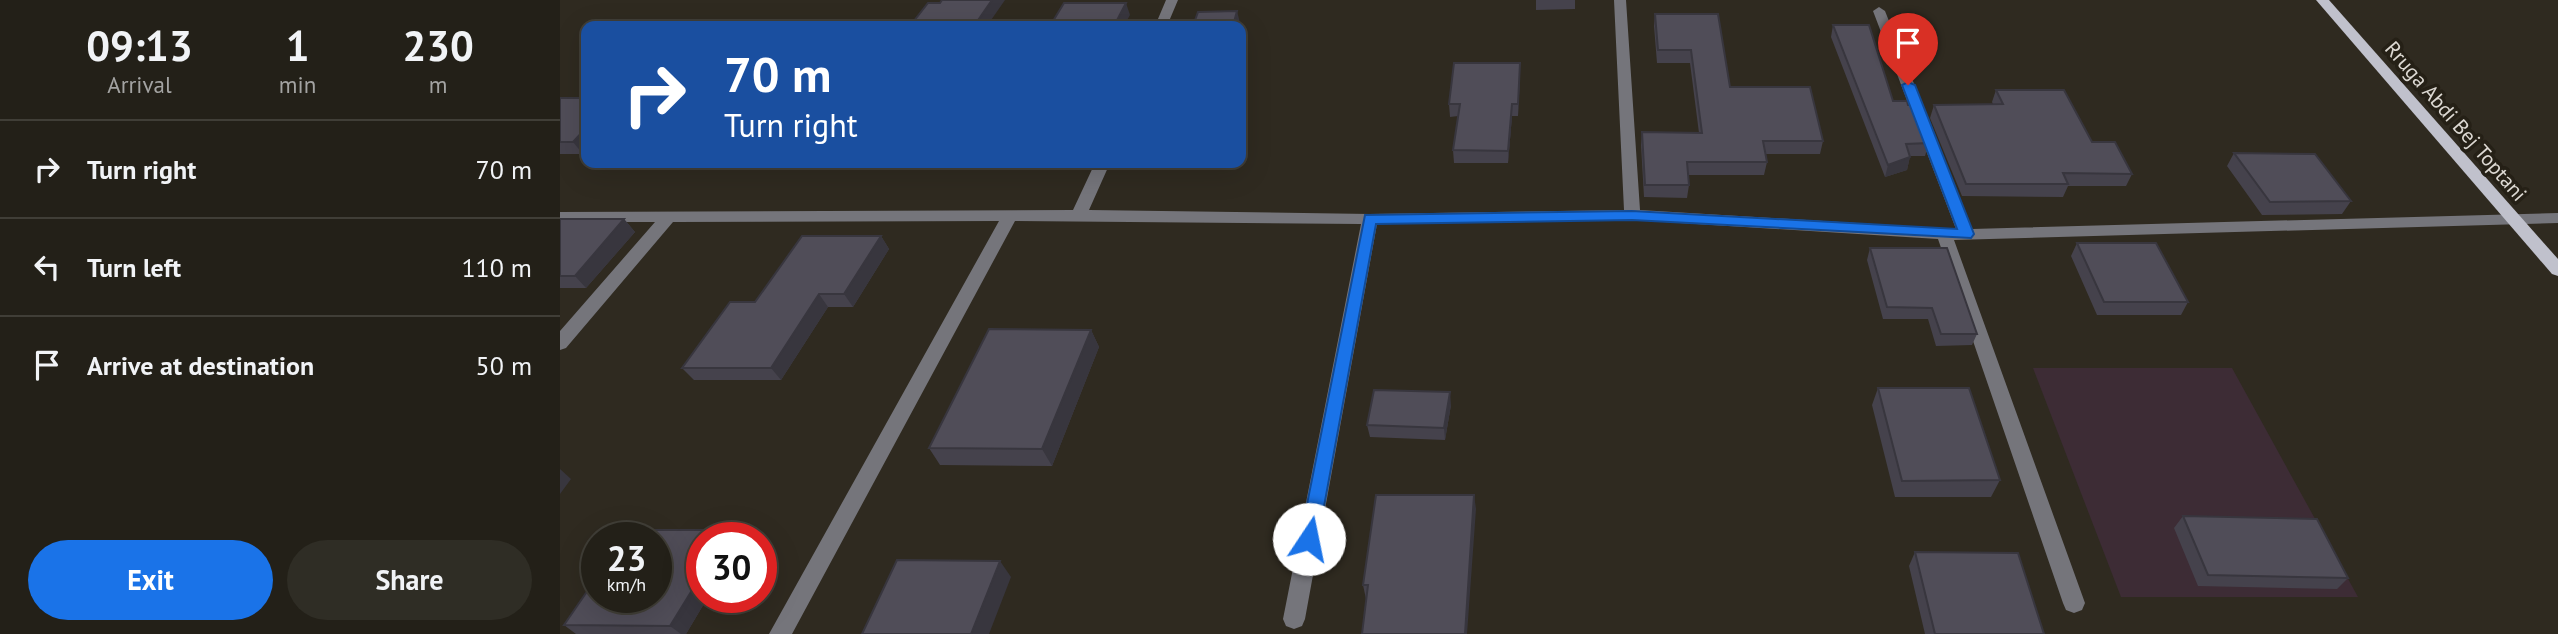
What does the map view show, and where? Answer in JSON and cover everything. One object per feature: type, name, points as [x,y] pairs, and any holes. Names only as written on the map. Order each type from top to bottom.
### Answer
[{"type":"main road","name":"Rruga Abdi Bej Toptani","points":[[2322,0],[2558,270]]},
{"type":"street","points":[[1163,21],[1172,0]]},
{"type":"street","points":[[1620,0],[1632,215]]},
{"type":"street","points":[[1880,11],[1966,234]]},
{"type":"street","points":[[1079,215],[1100,168]]},
{"type":"street","points":[[560,217],[1079,215],[1370,219],[1632,215],[1944,234],[2558,218]]},
{"type":"street","points":[[780,634],[1010,216]]},
{"type":"street","points":[[560,343],[668,217]]},
{"type":"street","points":[[1294,619],[1370,219]]},
{"type":"street","points":[[1944,234],[2074,603]]},
{"type":"shaded area","points":[[2033,368],[2232,368],[2358,597],[2121,597]]},
{"type":"building","points":[[942,0],[992,0],[977,21],[914,21],[928,3],[940,3]]},
{"type":"building","points":[[1064,3],[1126,3],[1117,21],[1053,21]]},
{"type":"building","points":[[1237,11],[1234,21],[1195,21],[1198,12]]},
{"type":"building","points":[[1655,14],[1718,14],[1730,87],[1810,87],[1823,141],[1763,141],[1767,162],[1687,162],[1689,185],[1645,185],[1642,132],[1702,133],[1691,50],[1658,50]]},
{"type":"building","points":[[1833,25],[1869,25],[1893,101],[1907,101],[1908,105],[1914,105],[1929,143],[1906,144],[1910,157],[1888,165]]},
{"type":"building","points":[[1454,63],[1520,63],[1518,104],[1512,104],[1508,151],[1453,150],[1460,104],[1449,104]]},
{"type":"building","points":[[1996,90],[2064,90],[2092,142],[2115,142],[2132,174],[2063,173],[2068,184],[1966,184],[1934,105],[2003,104]]},
{"type":"building","points":[[560,98],[581,98],[581,133],[573,142],[560,142]]},
{"type":"building","points":[[2234,153],[2315,154],[2351,201],[2270,202]]},
{"type":"building","points":[[560,219],[624,219],[575,276],[560,276]]},
{"type":"building","points":[[802,236],[881,236],[844,294],[819,294],[771,368],[682,368],[730,302],[755,302]]},
{"type":"building","points":[[2077,243],[2156,243],[2188,302],[2104,302]]},
{"type":"building","points":[[1870,248],[1947,248],[1977,334],[1941,334],[1932,308],[1887,307]]},
{"type":"building","points":[[989,329],[1091,330],[1042,449],[929,448]]},
{"type":"building","points":[[1878,388],[1969,388],[2000,480],[1902,481]]},
{"type":"building","points":[[1374,390],[1450,392],[1444,428],[1367,425]]},
{"type":"building","points":[[1376,495],[1474,495],[1465,634],[1362,634],[1368,585],[1363,585]]},
{"type":"building","points":[[2183,516],[2317,519],[2348,578],[2208,575]]},
{"type":"building","points":[[672,530],[686,530],[686,600],[670,626],[564,625],[581,600],[581,613],[672,613]]},
{"type":"building","points":[[1915,552],[2018,553],[2044,634],[1935,634]]},
{"type":"building","points":[[897,560],[1000,561],[971,634],[862,634]]},
{"type":"route","points":[[1309,539],[1370,219],[1632,215],[1966,234],[1908,85]]}]
